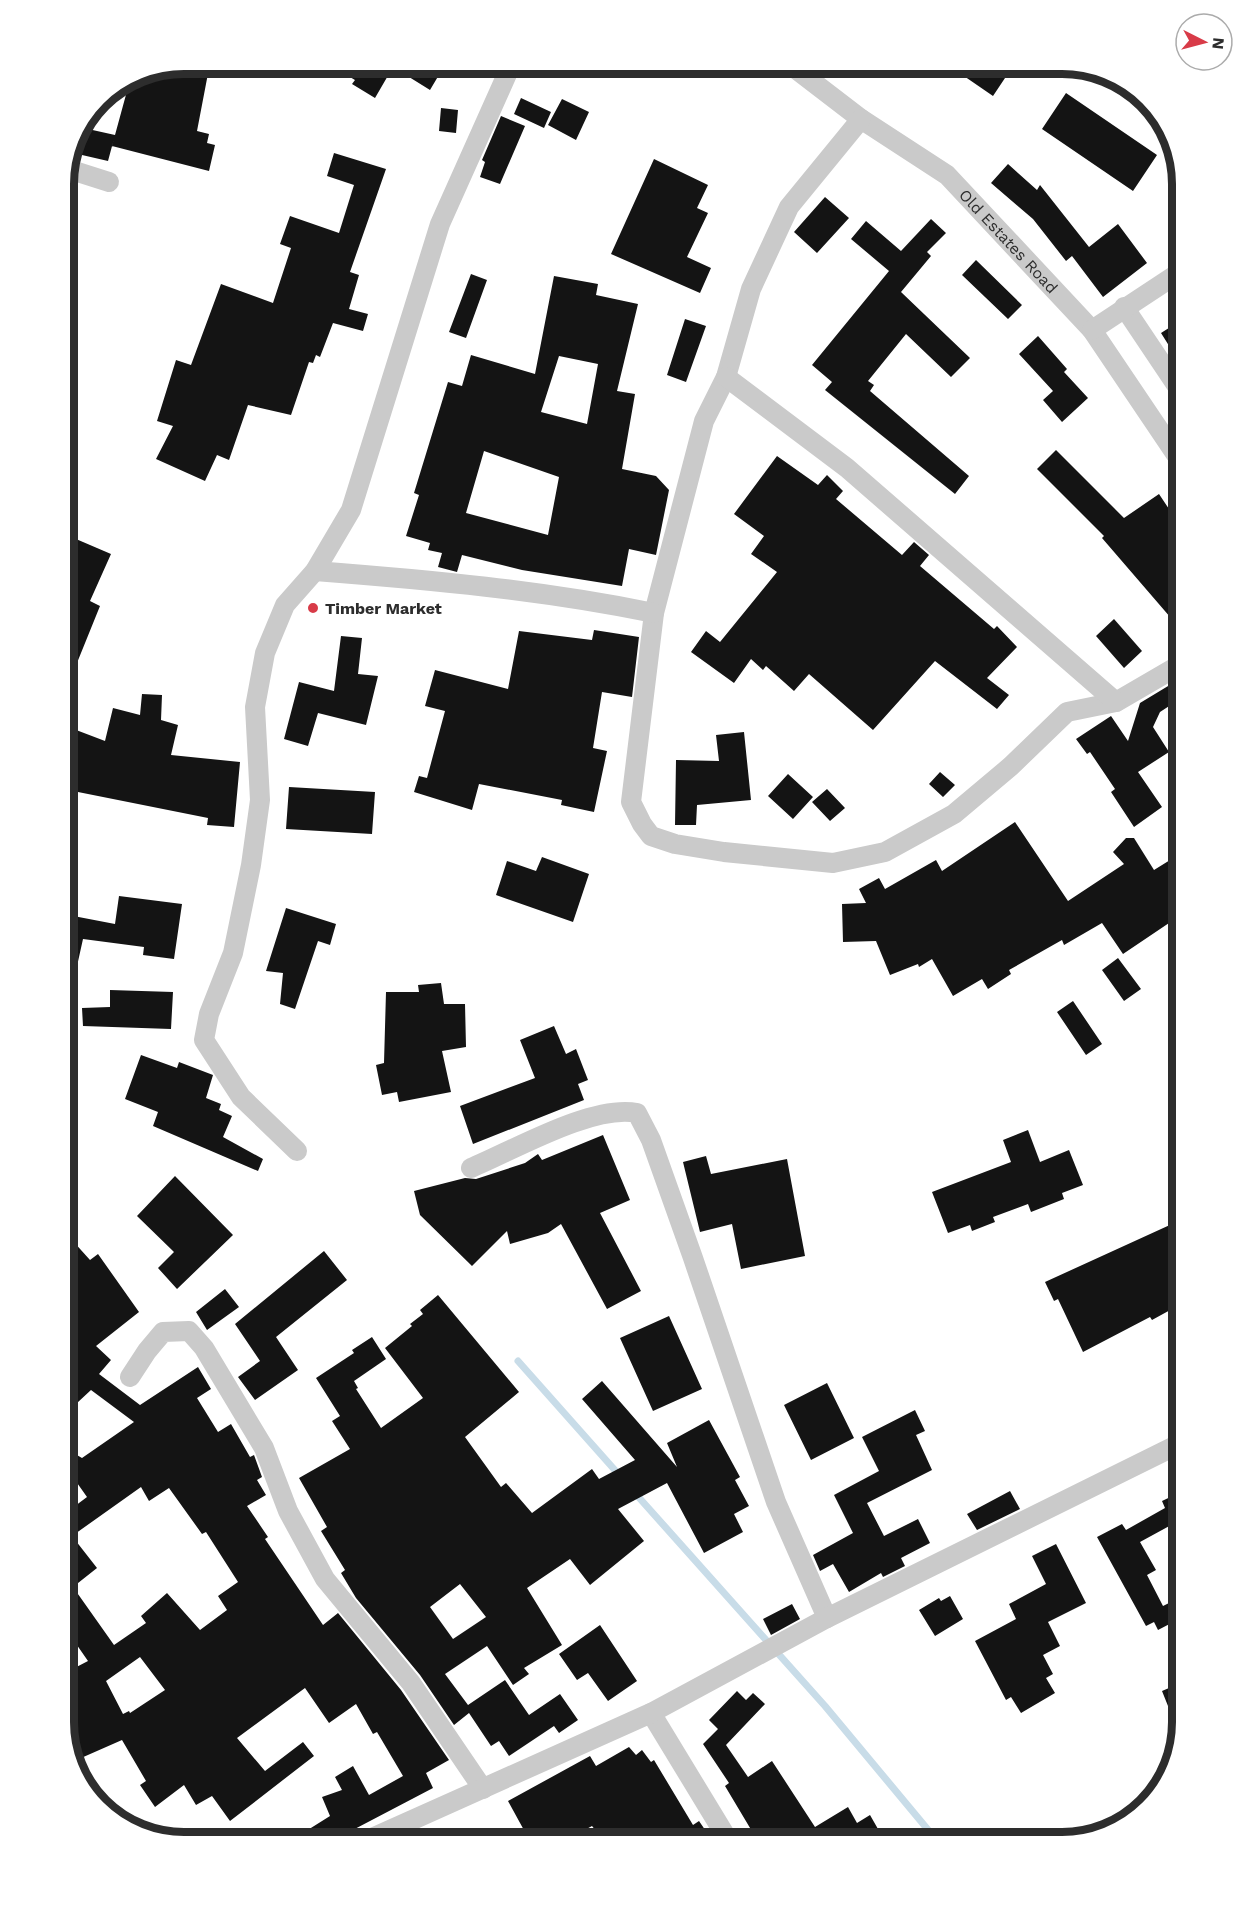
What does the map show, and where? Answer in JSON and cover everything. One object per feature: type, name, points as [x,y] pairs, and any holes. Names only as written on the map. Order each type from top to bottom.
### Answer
[{"type":"street","points":[[297,1151],[241,1097],[204,1040],[209,1014],[233,953],[251,865],[260,800],[255,707],[265,653],[285,605],[315,571],[351,510],[440,224],[507,74]]},
{"type":"street","name":"Old Estates Road","points":[[802,74],[861,119],[947,175],[1092,330],[1172,449]]},
{"type":"street","points":[[861,119],[789,207],[751,289],[726,377],[704,421],[654,613],[631,802],[642,824],[651,836],[675,844],[724,852],[833,863],[885,852],[954,814],[1011,766],[1067,712],[1116,702],[1172,669]]},
{"type":"street","points":[[74,171],[109,182]]},
{"type":"street","points":[[1092,330],[1172,277]]},
{"type":"street","points":[[1124,307],[1172,378]]},
{"type":"street","points":[[726,377],[847,468],[1116,702]]},
{"type":"street","points":[[315,571],[504,588],[584,599],[654,613]]},
{"type":"street","points":[[471,1168],[593,1115],[621,1109],[637,1113],[651,1140],[678,1215],[776,1502],[827,1617]]},
{"type":"street","points":[[130,1377],[163,1332],[189,1331],[204,1348],[264,1448],[288,1511],[325,1579],[411,1683],[483,1789]]},
{"type":"street","points":[[386,1832],[651,1713],[827,1617],[1172,1447]]},
{"type":"street","points":[[651,1713],[723,1832]]},
{"type":"building","points":[[176,74],[208,74],[197,131],[209,134],[207,143],[215,145],[209,171],[112,146],[127,91],[125,90],[155,77]]},
{"type":"building","points":[[345,74],[389,74],[375,98],[352,84],[355,80]]},
{"type":"building","points":[[404,74],[439,74],[430,90]]},
{"type":"building","points":[[961,74],[1008,74],[993,96]]},
{"type":"building","points":[[1066,93],[1157,155],[1133,191],[1042,129]]},
{"type":"building","points":[[521,98],[551,112],[544,128],[514,114]]},
{"type":"building","points":[[562,99],[589,112],[576,140],[548,125]]},
{"type":"building","points":[[441,108],[458,110],[456,133],[439,131]]},
{"type":"building","points":[[501,116],[525,126],[500,184],[480,177],[485,162],[482,160]]},
{"type":"building","points":[[88,129],[115,135],[108,161],[77,154]]},
{"type":"building","points":[[334,153],[386,169],[350,272],[359,275],[349,309],[368,314],[363,331],[333,323],[320,357],[316,355],[313,363],[309,362],[291,415],[248,405],[229,460],[217,455],[205,481],[156,459],[173,426],[157,421],[176,360],[191,365],[221,284],[273,303],[291,248],[280,244],[290,216],[339,233],[354,185],[327,176]]},
{"type":"building","points":[[654,159],[708,185],[697,208],[708,213],[687,257],[711,268],[700,293],[611,254]]},
{"type":"building","points":[[1008,164],[1037,190],[1040,185],[1089,247],[1118,224],[1147,263],[1103,297],[1072,256],[1066,261],[1033,219],[991,183]]},
{"type":"building","points":[[825,197],[849,218],[817,253],[794,232]]},
{"type":"building","points":[[931,219],[946,233],[927,252],[931,256],[901,292],[970,358],[951,377],[906,334],[868,381],[874,385],[870,391],[969,476],[955,494],[825,390],[832,382],[812,365],[889,271],[851,239],[866,221],[901,251]]},
{"type":"building","points":[[976,260],[1022,305],[1008,319],[962,275]]},
{"type":"building","points":[[471,274],[487,280],[466,338],[449,332]]},
{"type":"building","points":[[554,276],[598,284],[596,295],[638,304],[617,391],[635,394],[622,469],[656,476],[669,490],[656,555],[629,549],[622,586],[522,570],[462,555],[457,572],[438,567],[442,553],[428,550],[430,543],[406,536],[419,495],[414,493],[448,382],[462,386],[471,355],[535,374]],"holes":[[[559,356],[598,364],[587,424],[541,412]],[[484,451],[559,477],[548,535],[466,513]]]},
{"type":"building","points":[[685,319],[706,326],[686,382],[667,375]]},
{"type":"building","points":[[1172,326],[1172,350],[1161,333]]},
{"type":"building","points":[[1038,336],[1067,369],[1064,372],[1088,398],[1062,422],[1043,400],[1053,391],[1019,354]]},
{"type":"building","points":[[1056,450],[1124,518],[1159,494],[1172,514],[1172,573],[1169,575],[1172,578],[1172,619],[1102,538],[1104,536],[1037,469]]},
{"type":"building","points":[[777,456],[818,485],[827,475],[843,491],[836,499],[902,555],[914,542],[929,555],[920,566],[994,629],[997,626],[1017,647],[987,678],[1009,695],[997,709],[935,661],[873,730],[809,674],[794,691],[766,666],[763,670],[751,659],[734,683],[691,652],[706,631],[720,642],[777,572],[751,554],[764,536],[734,514]]},
{"type":"building","points":[[74,538],[111,554],[90,601],[100,606],[74,670]]},
{"type":"building","points":[[1114,619],[1142,651],[1124,668],[1096,636]]},
{"type":"building","points":[[594,630],[639,637],[632,697],[602,692],[593,748],[607,751],[594,812],[561,805],[562,800],[479,784],[472,810],[414,792],[419,776],[427,778],[445,711],[425,706],[435,670],[508,689],[519,631],[592,640]]},
{"type":"building","points":[[341,636],[362,638],[358,674],[378,676],[366,725],[318,713],[308,746],[284,739],[299,682],[334,691]]},
{"type":"building","points":[[1172,684],[1172,704],[1160,712],[1153,727],[1169,752],[1138,772],[1162,807],[1134,827],[1111,792],[1115,789],[1090,752],[1087,754],[1076,739],[1111,716],[1128,741],[1140,703]]},
{"type":"building","points":[[142,694],[162,695],[161,720],[178,725],[171,755],[240,762],[234,827],[207,825],[208,818],[74,791],[74,729],[105,741],[113,708],[140,715]]},
{"type":"building","points":[[744,732],[751,800],[697,805],[696,825],[675,825],[676,760],[719,761],[716,735]]},
{"type":"building","points":[[940,772],[955,785],[943,797],[929,784]]},
{"type":"building","points":[[788,774],[813,797],[793,819],[768,796]]},
{"type":"building","points":[[289,787],[375,792],[372,834],[286,829]]},
{"type":"building","points":[[827,789],[845,808],[830,821],[812,802]]},
{"type":"building","points":[[1015,822],[1068,901],[1124,864],[1113,852],[1126,838],[1134,838],[1154,870],[1172,859],[1172,928],[1169,923],[1123,954],[1102,923],[1064,945],[1062,940],[1009,970],[1011,974],[988,989],[982,979],[953,996],[932,959],[919,967],[918,964],[890,975],[876,941],[843,942],[842,904],[866,903],[859,889],[879,878],[885,889],[936,860],[942,871]]},
{"type":"building","points":[[542,857],[589,874],[573,922],[496,895],[507,861],[536,871]]},
{"type":"building","points":[[119,896],[182,904],[174,959],[143,955],[144,947],[83,939],[74,980],[74,916],[115,924]]},
{"type":"building","points":[[286,908],[336,924],[330,945],[318,941],[295,1009],[280,1004],[283,973],[266,971]]},
{"type":"building","points":[[1118,958],[1141,989],[1124,1001],[1102,970]]},
{"type":"building","points":[[441,983],[444,1004],[465,1004],[466,1047],[442,1051],[451,1092],[399,1102],[397,1092],[382,1095],[376,1065],[384,1063],[386,992],[419,992],[418,985]]},
{"type":"building","points":[[110,990],[173,992],[171,1029],[83,1026],[82,1008],[110,1007]]},
{"type":"building","points":[[1073,1001],[1102,1044],[1086,1055],[1057,1012]]},
{"type":"building","points":[[554,1026],[566,1054],[576,1049],[588,1080],[578,1084],[584,1100],[473,1144],[460,1106],[535,1078],[520,1040]]},
{"type":"building","points":[[141,1055],[177,1068],[179,1062],[213,1075],[206,1098],[221,1104],[219,1110],[232,1116],[223,1137],[263,1159],[258,1171],[153,1126],[158,1112],[125,1099]]},
{"type":"building","points":[[1028,1130],[1040,1162],[1069,1150],[1083,1185],[1062,1193],[1064,1199],[1031,1212],[1028,1204],[993,1217],[995,1222],[972,1231],[970,1225],[948,1233],[932,1192],[1011,1162],[1003,1140]]},
{"type":"building","points":[[603,1135],[630,1200],[600,1213],[641,1291],[607,1309],[561,1224],[548,1233],[510,1244],[507,1231],[472,1266],[420,1215],[414,1191],[465,1178],[476,1179],[525,1163],[538,1154],[542,1160]]},
{"type":"building","points":[[706,1156],[711,1174],[787,1159],[805,1256],[741,1269],[732,1224],[700,1232],[683,1162]]},
{"type":"building","points":[[175,1176],[233,1235],[177,1289],[158,1268],[174,1252],[137,1216]]},
{"type":"building","points":[[1172,1224],[1172,1309],[1152,1320],[1150,1317],[1083,1352],[1058,1299],[1054,1301],[1045,1282]]},
{"type":"building","points":[[74,1242],[90,1260],[98,1254],[139,1312],[96,1346],[111,1360],[99,1374],[140,1405],[198,1367],[211,1389],[197,1398],[218,1432],[231,1424],[250,1457],[254,1455],[262,1477],[257,1480],[266,1495],[247,1506],[268,1537],[265,1539],[323,1625],[338,1613],[401,1690],[449,1760],[426,1773],[433,1788],[349,1832],[305,1832],[330,1816],[322,1797],[342,1790],[335,1777],[353,1766],[369,1795],[403,1776],[377,1732],[373,1734],[356,1704],[329,1723],[305,1688],[237,1738],[265,1771],[303,1742],[314,1756],[230,1821],[212,1796],[196,1805],[184,1785],[155,1807],[140,1785],[146,1781],[122,1740],[80,1759],[74,1737],[74,1668],[88,1661],[74,1641],[74,1588],[114,1645],[146,1623],[141,1616],[167,1593],[200,1630],[227,1610],[218,1596],[238,1582],[206,1532],[202,1534],[169,1488],[149,1501],[141,1487],[74,1535],[74,1507],[87,1497],[74,1479],[74,1453],[82,1458],[134,1422],[91,1390],[74,1406]],"holes":[[[140,1657],[165,1690],[130,1713],[129,1711],[123,1714],[106,1681]]]},
{"type":"building","points":[[324,1251],[347,1280],[276,1337],[298,1370],[255,1400],[238,1377],[260,1361],[235,1324]]},
{"type":"building","points":[[225,1289],[239,1307],[207,1330],[196,1312]]},
{"type":"building","points":[[438,1295],[519,1392],[465,1437],[501,1487],[506,1483],[532,1513],[592,1469],[599,1479],[635,1460],[582,1399],[602,1381],[677,1467],[667,1443],[709,1420],[740,1477],[735,1480],[749,1506],[734,1514],[743,1532],[704,1553],[667,1483],[618,1509],[644,1541],[590,1585],[570,1559],[527,1588],[562,1645],[524,1668],[529,1674],[513,1685],[487,1646],[445,1674],[468,1705],[505,1680],[529,1715],[560,1694],[578,1720],[559,1733],[554,1726],[509,1756],[499,1741],[491,1746],[469,1713],[454,1725],[420,1675],[356,1598],[341,1573],[345,1570],[321,1531],[327,1527],[299,1478],[350,1449],[332,1421],[340,1416],[316,1378],[354,1353],[352,1350],[372,1337],[386,1359],[354,1381],[358,1388],[356,1389],[381,1428],[423,1398],[385,1348],[412,1326],[410,1324],[423,1314],[420,1310]],"holes":[[[460,1584],[486,1617],[453,1639],[430,1607]]]},
{"type":"building","points":[[669,1316],[702,1389],[653,1411],[620,1338]]},
{"type":"building","points":[[827,1383],[854,1438],[811,1460],[784,1405]]},
{"type":"building","points":[[915,1410],[925,1431],[916,1435],[932,1470],[867,1503],[884,1536],[918,1519],[930,1543],[901,1558],[905,1566],[883,1577],[881,1573],[849,1592],[833,1564],[820,1571],[813,1555],[853,1533],[834,1495],[879,1471],[862,1437]]},
{"type":"building","points":[[1010,1491],[1020,1509],[977,1530],[967,1514]]},
{"type":"building","points":[[1172,1496],[1172,1525],[1140,1542],[1156,1570],[1147,1575],[1163,1606],[1172,1602],[1172,1623],[1158,1630],[1154,1622],[1146,1626],[1097,1537],[1122,1524],[1126,1530],[1165,1508],[1162,1501]]},
{"type":"building","points":[[74,1539],[97,1568],[74,1586]]},
{"type":"building","points":[[1056,1544],[1086,1603],[1048,1622],[1060,1646],[1043,1655],[1053,1674],[1046,1678],[1055,1693],[1021,1713],[1011,1697],[1006,1700],[975,1641],[1016,1619],[1009,1604],[1046,1584],[1032,1556]]},
{"type":"building","points":[[950,1596],[963,1619],[935,1636],[919,1610],[939,1598],[941,1601]]},
{"type":"building","points":[[792,1604],[800,1619],[771,1635],[763,1619]]},
{"type":"building","points":[[600,1625],[637,1681],[608,1701],[588,1673],[577,1680],[559,1654]]},
{"type":"building","points":[[1172,1687],[1172,1710],[1170,1711],[1162,1691]]},
{"type":"building","points":[[737,1691],[746,1700],[753,1693],[765,1704],[726,1745],[748,1777],[772,1761],[815,1827],[848,1807],[857,1823],[870,1815],[880,1832],[752,1832],[725,1786],[729,1783],[703,1744],[718,1729],[709,1720]]},
{"type":"building","points":[[629,1747],[636,1755],[642,1750],[651,1762],[654,1760],[693,1825],[699,1821],[706,1832],[596,1832],[592,1826],[581,1832],[525,1832],[508,1801],[590,1756],[596,1766]]},
{"type":"waterway","points":[[518,1361],[621,1477]]},
{"type":"waterway","points":[[634,1492],[825,1706],[930,1832]]},
{"type":"place","name":"Timber Market","points":[[313,608]]}]
